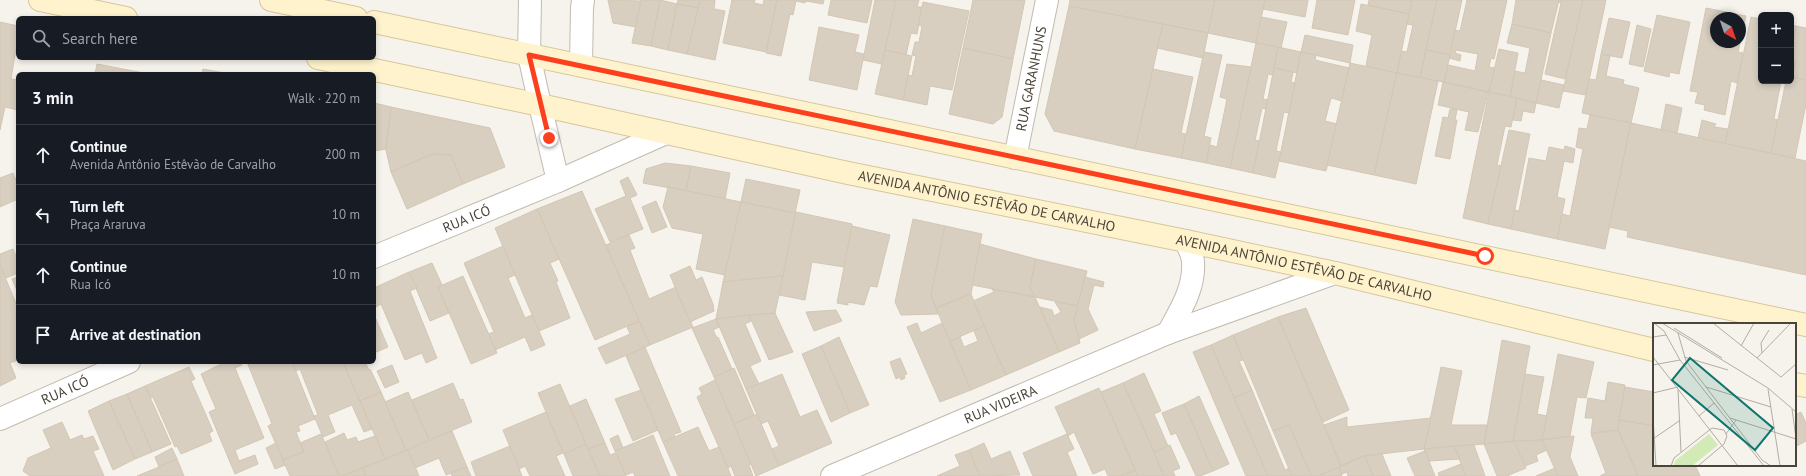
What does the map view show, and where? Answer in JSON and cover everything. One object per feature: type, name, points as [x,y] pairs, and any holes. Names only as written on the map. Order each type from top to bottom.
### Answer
[{"type":"main road","points":[[40,0],[116,16]]},
{"type":"main road","points":[[271,0],[347,16]]},
{"type":"main road","points":[[376,22],[1806,325]]},
{"type":"main road","name":"AVENIDA ANTÔNIO ESTÊVÃO DE CARVALHO","points":[[327,60],[540,105],[856,175],[1186,241],[1335,273],[1653,350]]},
{"type":"main road","points":[[1796,384],[1806,386]]},
{"type":"street","points":[[530,0],[529,55],[558,181]]},
{"type":"street","points":[[581,65],[582,8],[584,0]]},
{"type":"street","name":"RUA GARANHUNS","points":[[1015,158],[1047,0]]},
{"type":"street","name":"RUA ICÓ","points":[[376,256],[558,181],[666,133]]},
{"type":"street","points":[[1168,333],[1187,297],[1192,283],[1194,261],[1186,241]]},
{"type":"street","name":"RUA VIDEIRA","points":[[832,476],[1168,333],[1335,273]]},
{"type":"street","name":"RUA ICÓ","points":[[0,419],[124,364]]},
{"type":"building","points":[[608,0],[641,1],[636,27],[613,23]]},
{"type":"building","points":[[641,0],[660,0],[651,46],[632,43]]},
{"type":"building","points":[[660,0],[677,4],[668,50],[651,46]]},
{"type":"building","points":[[678,0],[700,0],[698,8],[677,4]]},
{"type":"building","points":[[700,0],[715,0],[714,9],[725,11],[715,60],[687,54]]},
{"type":"building","points":[[732,0],[755,0],[754,3],[763,5],[764,0],[777,0],[766,52],[723,43]]},
{"type":"building","points":[[777,0],[824,0],[823,4],[796,1],[793,15],[790,14],[781,56],[766,53]]},
{"type":"building","points":[[831,0],[872,0],[867,23],[828,15]]},
{"type":"building","points":[[875,0],[896,0],[882,64],[863,60]]},
{"type":"building","points":[[896,0],[919,0],[917,7],[922,7],[917,34],[911,33],[906,55],[885,50]]},
{"type":"building","points":[[973,0],[1025,0],[1013,59],[963,48]]},
{"type":"building","points":[[1070,0],[1215,0],[1208,33],[1069,6]]},
{"type":"building","points":[[1215,0],[1265,0],[1256,43],[1208,33]]},
{"type":"building","points":[[1265,0],[1308,0],[1305,17],[1263,9]]},
{"type":"building","points":[[1317,0],[1355,0],[1348,35],[1312,28]]},
{"type":"building","points":[[1369,0],[1412,0],[1409,14],[1368,5]]},
{"type":"building","points":[[1412,0],[1437,0],[1420,78],[1397,73],[1401,51],[1407,52],[1413,25],[1407,24]]},
{"type":"building","points":[[1437,0],[1462,0],[1450,55],[1426,50]]},
{"type":"building","points":[[1467,0],[1507,0],[1494,59],[1491,58],[1489,67],[1495,68],[1489,92],[1444,82],[1448,65],[1475,71],[1478,54],[1456,50],[1455,53],[1461,55],[1460,61],[1449,58],[1455,30],[1460,31]]},
{"type":"building","points":[[1516,0],[1559,0],[1551,33],[1512,24]]},
{"type":"building","points":[[1559,0],[1583,0],[1565,79],[1545,74],[1561,3],[1558,2]]},
{"type":"building","points":[[1583,0],[1606,0],[1586,95],[1563,91]]},
{"type":"building","points":[[923,2],[969,11],[952,90],[930,86],[927,105],[903,100],[908,75],[912,76],[916,56],[912,55],[915,42],[919,42],[922,26],[918,25]]},
{"type":"building","points":[[677,4],[698,8],[687,54],[668,50]]},
{"type":"building","points":[[1361,4],[1409,14],[1397,73],[1366,66],[1372,35],[1356,31]]},
{"type":"building","points":[[1069,6],[1163,24],[1135,149],[1054,131],[1045,114]]},
{"type":"building","points":[[1706,8],[1726,12],[1710,12],[1710,48],[1739,48],[1738,52],[1743,53],[1737,83],[1731,81],[1725,115],[1704,110],[1705,105],[1695,103],[1698,92],[1690,91]]},
{"type":"building","points":[[1657,15],[1690,22],[1679,74],[1670,72],[1669,77],[1644,71]]},
{"type":"building","points":[[1261,17],[1287,22],[1281,48],[1256,43]]},
{"type":"building","points":[[1751,17],[1758,18],[1758,84],[1780,84],[1774,119],[1778,120],[1771,153],[1725,144],[1745,48],[1746,48]]},
{"type":"building","points":[[1609,18],[1630,22],[1622,58],[1601,54]]},
{"type":"building","points":[[0,22],[16,26],[16,49],[11,79],[16,80],[16,110],[5,107],[0,130]]},
{"type":"building","points":[[1163,24],[1208,33],[1203,58],[1157,48]]},
{"type":"building","points":[[1512,24],[1551,33],[1536,103],[1510,97],[1515,71],[1525,73],[1530,48],[1507,43]]},
{"type":"building","points":[[1637,25],[1651,29],[1643,67],[1629,64]]},
{"type":"building","points":[[1794,26],[1796,26],[1794,38]]},
{"type":"building","points":[[1796,26],[1806,28],[1806,80],[1794,77],[1794,37]]},
{"type":"building","points":[[819,27],[859,35],[855,52],[864,54],[857,90],[809,80]]},
{"type":"building","points":[[1305,35],[1353,45],[1350,63],[1301,52]]},
{"type":"building","points":[[1256,43],[1278,47],[1273,75],[1268,74],[1263,99],[1268,100],[1266,109],[1262,108],[1255,140],[1259,141],[1253,173],[1230,168]]},
{"type":"building","points":[[1278,47],[1301,52],[1297,73],[1274,68]]},
{"type":"building","points":[[963,48],[1013,59],[1002,117],[993,124],[949,114]]},
{"type":"building","points":[[1499,49],[1518,53],[1510,97],[1489,92]]},
{"type":"building","points":[[885,50],[912,56],[903,100],[875,94]]},
{"type":"building","points":[[1426,50],[1450,55],[1444,82],[1420,78]]},
{"type":"building","points":[[1204,52],[1222,55],[1204,136],[1211,138],[1206,163],[1181,158]]},
{"type":"building","points":[[1301,52],[1316,55],[1315,60],[1349,68],[1342,101],[1331,98],[1325,121],[1337,124],[1326,171],[1279,161]]},
{"type":"building","points":[[1601,54],[1610,56],[1606,76],[1624,80],[1623,84],[1639,88],[1631,123],[1582,113],[1589,79],[1596,80]]},
{"type":"building","points":[[1350,63],[1397,73],[1374,175],[1327,165]]},
{"type":"building","points":[[97,64],[139,72],[95,72]]},
{"type":"building","points":[[1227,64],[1251,67],[1230,168],[1206,163],[1210,145],[1217,147],[1227,99],[1220,97]]},
{"type":"building","points":[[1274,68],[1293,72],[1291,82],[1295,83],[1289,113],[1284,112],[1276,151],[1281,152],[1275,178],[1253,173]]},
{"type":"building","points":[[203,69],[219,72],[202,72]]},
{"type":"building","points":[[1153,69],[1193,77],[1181,133],[1186,134],[1181,158],[1135,149]]},
{"type":"building","points":[[1397,73],[1438,81],[1416,184],[1374,175]]},
{"type":"building","points":[[1794,77],[1806,80],[1806,104],[1795,158],[1771,153],[1785,84],[1794,84]]},
{"type":"building","points":[[1541,80],[1564,85],[1559,108],[1536,103]]},
{"type":"building","points":[[1443,82],[1488,92],[1478,132],[1465,130],[1469,112],[1438,105]]},
{"type":"building","points":[[1489,92],[1517,98],[1511,127],[1505,126],[1497,165],[1501,166],[1488,224],[1463,218]]},
{"type":"building","points":[[1517,98],[1536,103],[1534,113],[1523,111],[1521,121],[1513,120]]},
{"type":"building","points":[[376,103],[391,107],[386,149],[376,151]]},
{"type":"building","points":[[1666,104],[1682,108],[1677,133],[1661,130]]},
{"type":"building","points":[[391,107],[490,128],[505,167],[463,184],[451,155],[432,154],[391,172],[386,150]]},
{"type":"building","points":[[1450,109],[1457,110],[1455,120],[1457,120],[1450,159],[1435,156],[1443,117],[1448,118]]},
{"type":"building","points":[[1590,115],[1631,123],[1605,249],[1557,239],[1562,214],[1570,216],[1583,149],[1576,147],[1579,128],[1587,129]]},
{"type":"building","points":[[1702,120],[1716,124],[1714,127],[1728,129],[1725,144],[1698,138]]},
{"type":"building","points":[[1631,123],[1806,161],[1806,275],[1627,237],[1628,231],[1609,227]]},
{"type":"building","points":[[1509,130],[1530,134],[1511,229],[1488,224]]},
{"type":"building","points":[[1565,146],[1575,149],[1573,163],[1564,161],[1557,197],[1565,199],[1557,239],[1511,229],[1515,210],[1519,211],[1529,158],[1546,161],[1549,147],[1564,150]]},
{"type":"building","points":[[432,154],[451,155],[463,184],[407,209],[391,172]]},
{"type":"building","points":[[665,163],[691,166],[686,191],[643,183],[646,169]]},
{"type":"building","points":[[691,166],[730,173],[725,199],[686,191]]},
{"type":"building","points":[[13,173],[16,180],[16,200],[0,207],[0,178]]},
{"type":"building","points":[[628,177],[637,195],[630,198],[643,229],[610,242],[595,209],[626,196],[620,181]]},
{"type":"building","points":[[746,179],[800,190],[795,213],[741,202]]},
{"type":"building","points":[[668,187],[741,202],[725,275],[696,269],[703,234],[672,228],[663,207]]},
{"type":"building","points":[[582,191],[639,321],[595,340],[537,209]]},
{"type":"building","points":[[656,201],[667,227],[652,233],[642,207]]},
{"type":"building","points":[[741,202],[795,213],[783,276],[723,282]]},
{"type":"building","points":[[537,209],[559,259],[550,263],[558,281],[556,282],[570,318],[539,331],[495,228]]},
{"type":"building","points":[[796,212],[852,224],[844,267],[812,262],[805,300],[779,295]]},
{"type":"building","points":[[913,219],[945,226],[931,295],[938,314],[901,315],[895,302]]},
{"type":"building","points":[[852,226],[890,235],[877,287],[870,286],[864,305],[848,302],[848,305],[837,303]]},
{"type":"building","points":[[945,226],[982,234],[971,294],[936,308],[931,295]]},
{"type":"building","points":[[629,235],[635,248],[630,250],[649,299],[676,287],[693,327],[650,345],[606,245]]},
{"type":"building","points":[[980,244],[1036,259],[1030,287],[1035,297],[972,285]]},
{"type":"building","points":[[503,246],[515,275],[508,278],[525,318],[532,315],[545,345],[531,351],[525,337],[495,350],[488,334],[494,332],[464,263]]},
{"type":"building","points":[[13,249],[16,256],[16,274],[6,278],[0,265],[0,254]]},
{"type":"building","points":[[1036,259],[1087,271],[1078,306],[1035,297],[1030,287]]},
{"type":"building","points":[[432,263],[442,285],[438,287],[449,313],[430,321],[409,272]]},
{"type":"building","points":[[0,265],[16,303],[16,361],[10,363],[16,378],[0,386]]},
{"type":"building","points":[[690,266],[696,280],[702,277],[713,304],[714,311],[690,322],[670,275]]},
{"type":"building","points":[[409,272],[417,288],[410,291],[437,358],[426,363],[422,353],[405,360],[381,304],[376,307],[376,287]]},
{"type":"building","points":[[463,276],[497,353],[471,364],[438,287]]},
{"type":"building","points":[[783,276],[775,313],[716,319],[723,282]]},
{"type":"building","points":[[1085,277],[1104,282],[1103,287],[1094,285],[1088,309],[1098,330],[1079,339],[1074,320]]},
{"type":"building","points":[[16,278],[16,288],[12,279]]},
{"type":"building","points":[[992,289],[1035,297],[1059,352],[1006,375],[973,301],[994,292]]},
{"type":"building","points":[[971,294],[984,326],[950,341],[936,308]]},
{"type":"building","points":[[1055,302],[1078,306],[1074,320],[1080,343],[1059,352],[1040,307],[1052,310],[1054,316],[1061,312]]},
{"type":"building","points":[[1306,308],[1349,410],[1323,422],[1278,317]]},
{"type":"building","points":[[836,310],[842,321],[814,331],[806,312]]},
{"type":"building","points":[[775,313],[793,352],[769,360],[749,315]]},
{"type":"building","points":[[749,315],[751,321],[745,324],[761,361],[750,366],[759,384],[746,389],[716,319]]},
{"type":"building","points":[[1278,317],[1341,466],[1319,476],[1311,476],[1289,425],[1273,431],[1233,335]]},
{"type":"building","points":[[376,319],[388,347],[376,352]]},
{"type":"building","points":[[716,319],[719,327],[713,330],[717,338],[718,337],[732,369],[714,377],[692,328]]},
{"type":"building","points":[[639,321],[650,345],[606,364],[598,348],[630,334],[627,327]]},
{"type":"building","points":[[917,323],[921,333],[942,323],[971,390],[940,402],[907,327]]},
{"type":"building","points":[[984,326],[1006,375],[971,390],[950,341],[960,337],[964,347],[978,341],[974,331]]},
{"type":"building","points":[[1233,335],[1243,360],[1239,361],[1252,390],[1234,398],[1211,345]]},
{"type":"building","points":[[839,337],[869,405],[850,413],[821,346]]},
{"type":"building","points":[[1502,340],[1530,346],[1513,442],[1484,444]]},
{"type":"building","points":[[1211,345],[1268,476],[1246,476],[1193,352]]},
{"type":"building","points":[[821,346],[850,413],[831,422],[802,354]]},
{"type":"building","points":[[645,347],[681,432],[674,434],[675,437],[663,442],[626,356]]},
{"type":"building","points":[[1558,354],[1594,362],[1586,398],[1577,397],[1570,436],[1542,440]]},
{"type":"building","points":[[900,358],[907,374],[904,375],[905,378],[901,380],[900,377],[896,379],[890,362]]},
{"type":"building","points":[[221,364],[242,365],[235,368],[264,438],[235,450],[239,461],[255,455],[258,464],[235,474],[209,412],[216,409],[201,374]]},
{"type":"building","points":[[248,364],[293,364],[315,419],[298,426],[300,431],[296,432],[304,452],[283,460],[268,426],[272,424]]},
{"type":"building","points":[[293,364],[344,364],[372,429],[364,432],[352,405],[328,415],[335,432],[323,437],[314,416],[318,415],[300,369],[296,371]]},
{"type":"building","points":[[344,364],[366,364],[381,392],[360,401]]},
{"type":"building","points":[[392,365],[399,382],[385,388],[377,371]]},
{"type":"building","points":[[189,367],[195,379],[191,381],[213,431],[209,433],[212,441],[181,454],[177,446],[175,447],[153,397],[151,398],[145,386]]},
{"type":"building","points":[[1441,367],[1462,371],[1451,425],[1487,425],[1484,444],[1424,449]]},
{"type":"building","points":[[734,368],[754,415],[734,424],[714,377]]},
{"type":"building","points":[[1144,373],[1161,411],[1154,414],[1168,446],[1154,452],[1123,383]]},
{"type":"building","points":[[782,374],[800,417],[817,410],[832,443],[779,466],[772,449],[779,446],[768,421],[761,424],[746,389]]},
{"type":"building","points":[[1525,374],[1544,377],[1537,414],[1547,416],[1542,440],[1513,442]]},
{"type":"building","points":[[715,380],[751,464],[749,465],[753,476],[735,476],[731,466],[728,468],[697,397],[702,394],[699,388]]},
{"type":"building","points":[[1608,382],[1625,385],[1618,430],[1591,433],[1593,418],[1585,418],[1588,398],[1605,401]]},
{"type":"building","points":[[453,383],[460,400],[463,399],[472,422],[429,440],[412,400]]},
{"type":"building","points":[[1123,383],[1164,476],[1138,476],[1101,392]]},
{"type":"building","points":[[560,384],[586,444],[564,454],[538,393]]},
{"type":"building","points":[[145,386],[171,444],[152,452],[127,394]]},
{"type":"building","points":[[1625,387],[1653,392],[1653,426],[1619,420]]},
{"type":"building","points":[[1099,388],[1135,470],[1121,476],[1108,476],[1105,469],[1093,474],[1074,432],[1068,436],[1055,407]]},
{"type":"building","points":[[641,390],[658,430],[633,441],[615,399]]},
{"type":"building","points":[[1252,390],[1285,470],[1289,468],[1292,476],[1268,476],[1234,398]]},
{"type":"building","points":[[381,392],[406,450],[385,459],[360,401]]},
{"type":"building","points":[[408,392],[429,440],[406,450],[385,402]]},
{"type":"building","points":[[127,394],[152,452],[135,459],[109,401]]},
{"type":"building","points":[[1199,396],[1229,464],[1213,471],[1184,404]]},
{"type":"building","points":[[586,399],[605,443],[588,449],[570,406]]},
{"type":"building","points":[[109,401],[135,459],[113,470],[88,411]]},
{"type":"building","points":[[1184,404],[1213,471],[1200,476],[1196,476],[1176,433],[1171,435],[1162,413]]},
{"type":"building","points":[[546,412],[563,453],[556,456],[565,476],[530,476],[525,466],[519,469],[503,430]]},
{"type":"building","points":[[1801,412],[1806,423],[1806,441],[1796,446],[1796,414]]},
{"type":"building","points":[[757,414],[779,466],[756,476],[734,424]]},
{"type":"building","points":[[1347,417],[1347,427],[1431,418],[1424,449],[1363,456],[1341,466],[1324,425]]},
{"type":"building","points":[[1619,420],[1653,426],[1653,466],[1695,466],[1700,476],[1638,476],[1618,430]]},
{"type":"building","points":[[62,422],[70,440],[82,435],[84,439],[93,436],[99,449],[93,451],[104,476],[30,476],[23,471],[28,458],[51,448],[43,430]]},
{"type":"building","points":[[1289,425],[1311,476],[1292,476],[1273,431]]},
{"type":"building","points":[[698,427],[709,451],[719,447],[731,476],[678,476],[663,442]]},
{"type":"building","points":[[1618,430],[1638,476],[1600,476],[1606,473],[1591,434]]},
{"type":"building","points":[[452,431],[467,467],[446,475],[439,458],[415,468],[408,450]]},
{"type":"building","points":[[344,433],[347,440],[356,437],[358,442],[375,436],[385,459],[339,476],[325,442]]},
{"type":"building","points":[[321,434],[339,476],[290,476],[283,460],[304,452],[300,443]]},
{"type":"building","points":[[1067,434],[1074,449],[1067,452],[1077,476],[1033,476],[1023,453]]},
{"type":"building","points":[[618,435],[623,448],[615,451],[610,439]]},
{"type":"building","points":[[653,435],[670,476],[635,476],[633,472],[626,475],[615,451]]},
{"type":"building","points":[[1574,436],[1570,457],[1578,476],[1558,476],[1542,440]]},
{"type":"building","points":[[1542,440],[1547,450],[1536,455],[1538,461],[1525,466],[1514,441]]},
{"type":"building","points":[[1514,441],[1526,468],[1507,476],[1497,476],[1484,444]]},
{"type":"building","points":[[276,443],[285,465],[275,469],[266,448]]},
{"type":"building","points":[[605,443],[610,455],[616,453],[626,476],[600,476],[588,449]]},
{"type":"building","points":[[984,443],[991,459],[1010,451],[1020,475],[980,476],[969,450]]},
{"type":"building","points":[[586,444],[600,476],[573,476],[564,454]]},
{"type":"building","points":[[1170,445],[1180,468],[1173,471],[1175,476],[1164,476],[1154,452]]},
{"type":"building","points":[[1474,445],[1485,476],[1466,476],[1454,446]]},
{"type":"building","points":[[510,446],[522,476],[476,476],[471,462]]},
{"type":"building","points":[[1454,446],[1460,459],[1429,461],[1424,449]]},
{"type":"building","points":[[172,448],[177,459],[159,467],[155,457]]},
{"type":"building","points":[[408,450],[419,476],[366,476],[363,468]]},
{"type":"building","points":[[969,450],[980,476],[937,476],[960,466],[955,455]]},
{"type":"building","points":[[1425,451],[1435,476],[1415,476],[1407,458]]},
{"type":"building","points":[[1382,454],[1391,476],[1373,476],[1365,456]]},
{"type":"building","points":[[1365,456],[1373,476],[1348,476],[1347,472],[1342,474],[1339,467]]},
{"type":"building","points":[[177,459],[184,476],[137,476],[159,467]]},
{"type":"building","points":[[1461,464],[1466,476],[1439,476],[1438,473]]},
{"type":"building","points":[[467,467],[471,476],[452,476],[451,473]]},
{"type":"building","points":[[1339,467],[1342,476],[1320,475]]},
{"type":"building","points":[[363,468],[366,476],[342,476]]},
{"type":"building","points":[[1555,468],[1558,476],[1536,476]]},
{"type":"building","points":[[1135,470],[1138,476],[1121,476]]},
{"type":"route","points":[[549,138],[529,55],[1281,215],[1485,256]]}]
